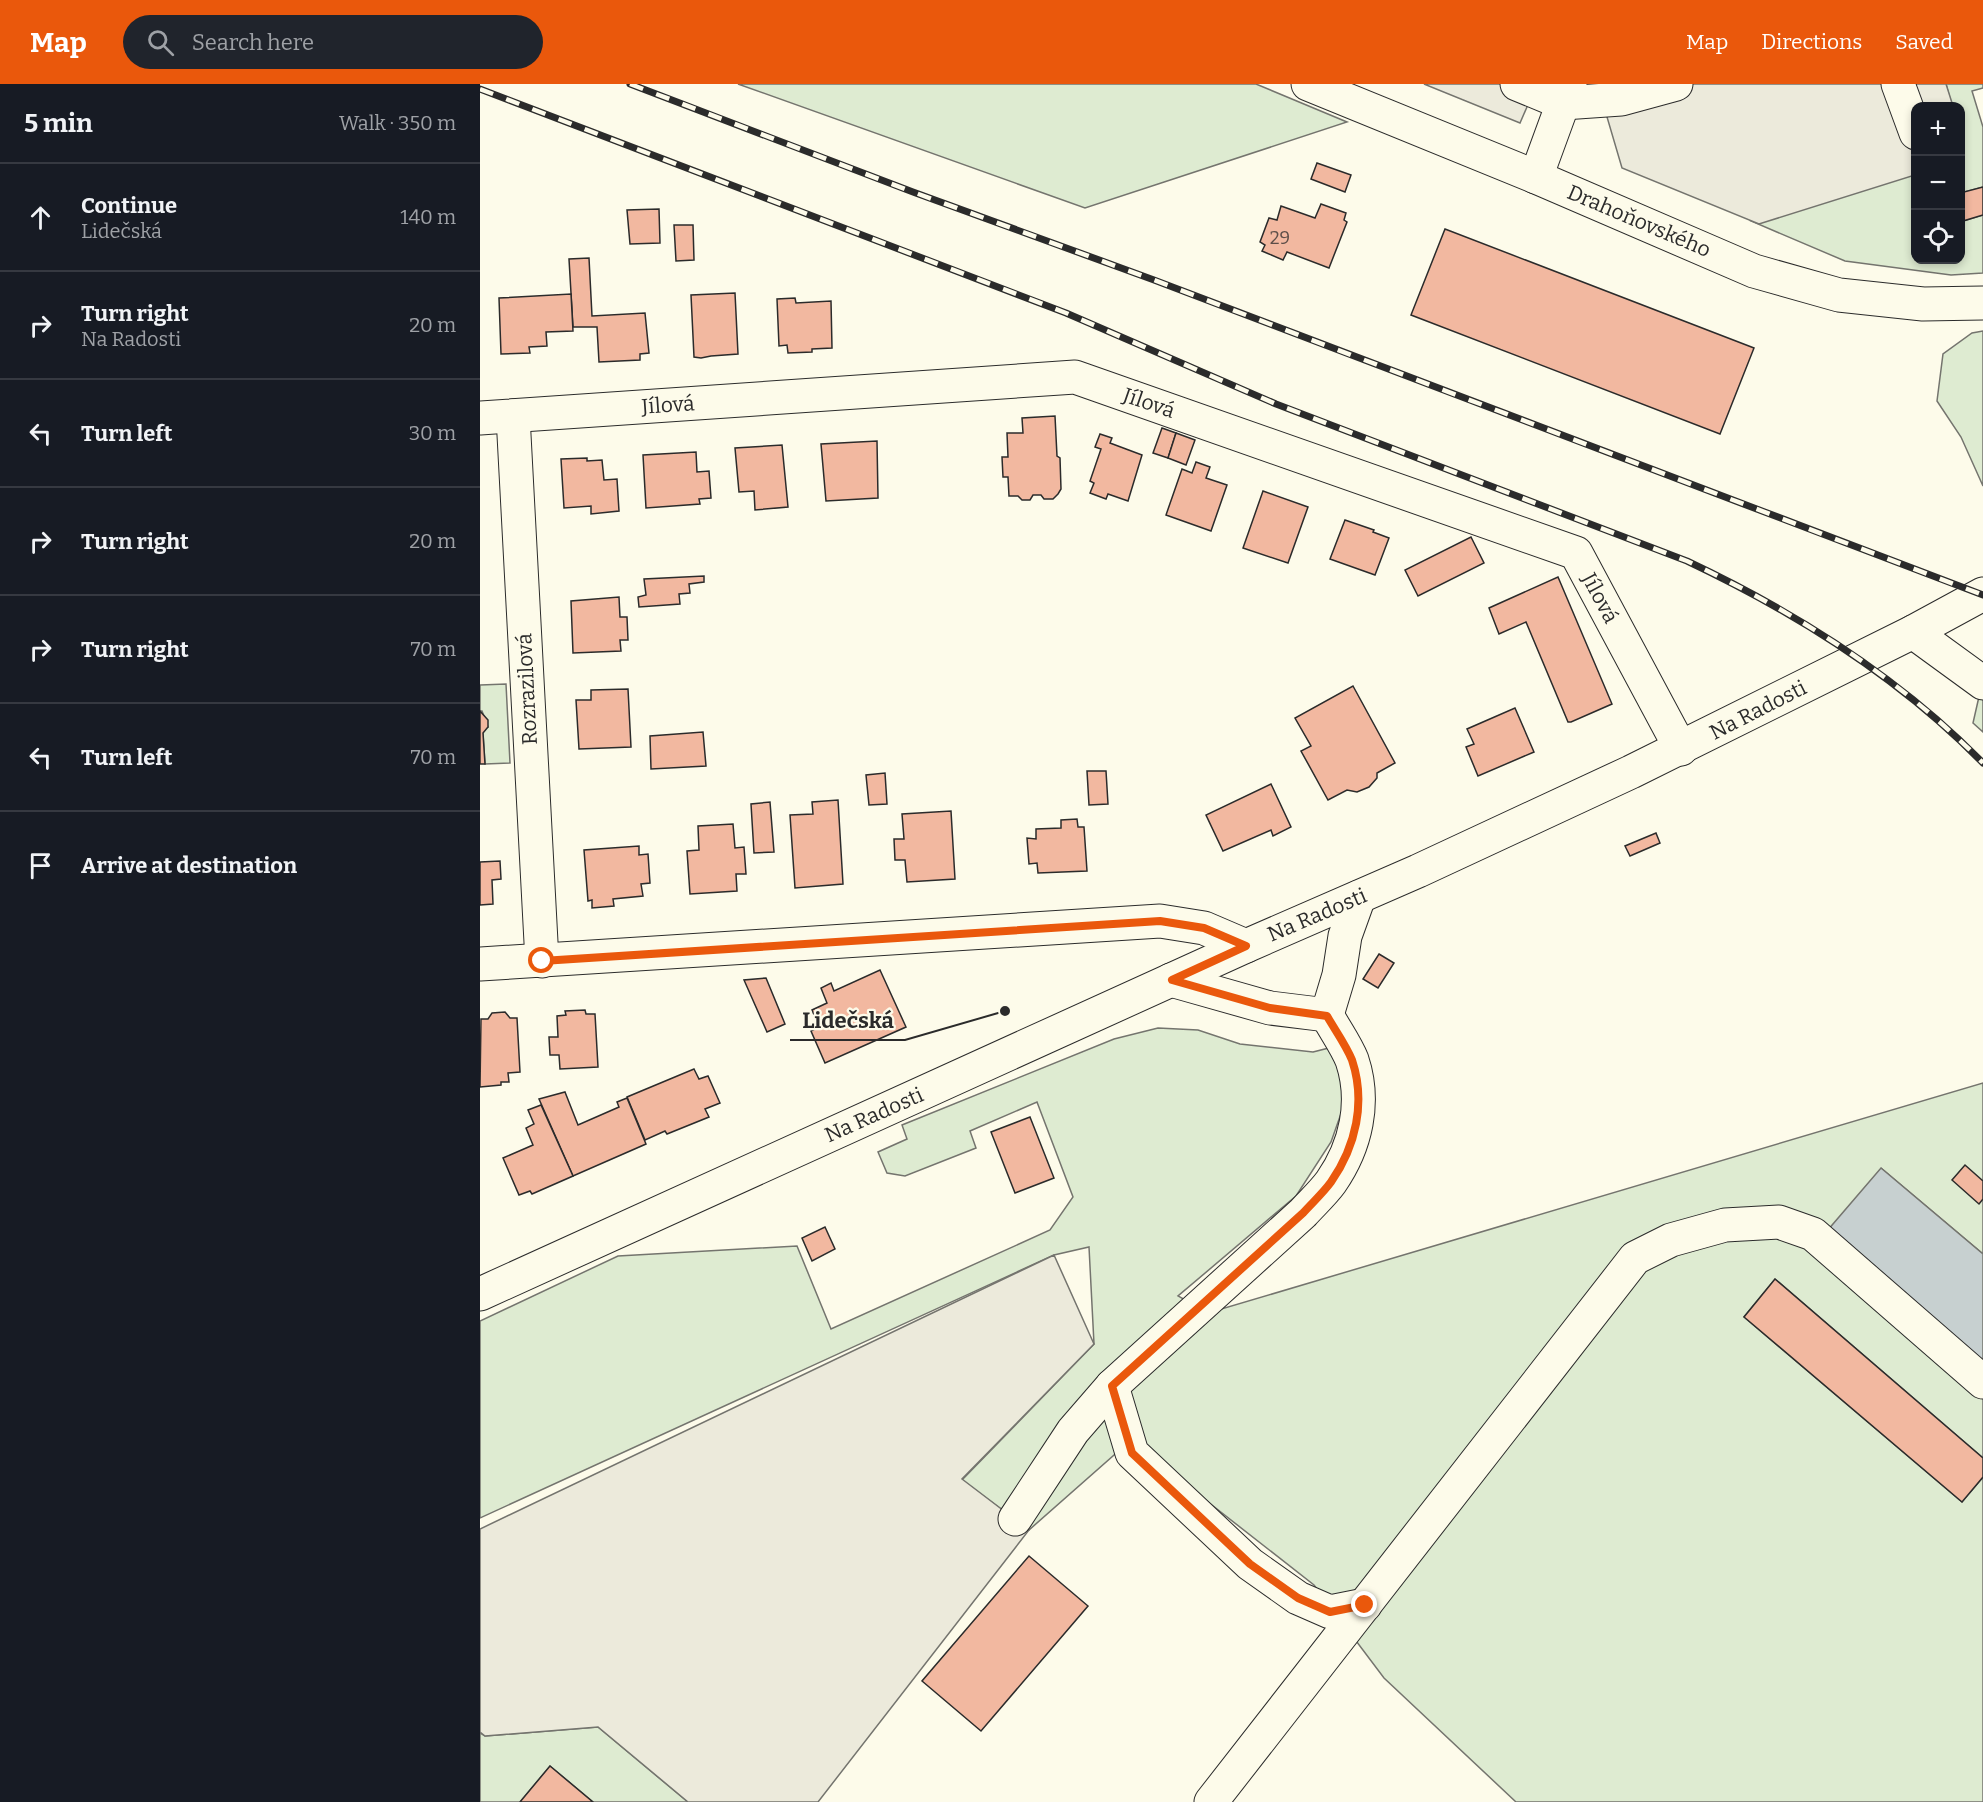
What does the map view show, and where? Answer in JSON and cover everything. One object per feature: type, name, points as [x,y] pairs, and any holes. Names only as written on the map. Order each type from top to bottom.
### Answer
[{"type":"street","name":"Drahoňovského","points":[[1308,84],[1536,177],[1754,271],[1839,295],[1923,304],[1983,303]]},
{"type":"street","points":[[1517,84],[1567,94],[1621,99],[1676,84]]},
{"type":"street","points":[[1898,84],[1911,119]]},
{"type":"street","points":[[1536,177],[1567,94]]},
{"type":"street","name":"Jílová","points":[[480,417],[1075,377],[1576,553],[1681,749]]},
{"type":"street","name":"Rozrazilová","points":[[513,416],[542,961]]},
{"type":"street","name":"Na Radosti","points":[[480,1294],[1246,946],[1418,871],[1681,749],[1983,594]]},
{"type":"street","points":[[1912,632],[1983,683]]},
{"type":"street","points":[[1015,1519],[1073,1431],[1112,1386],[1303,1213],[1331,1182],[1349,1149],[1358,1125],[1359,1099],[1351,1058],[1327,1016],[1339,975],[1345,936],[1359,897]]},
{"type":"street","points":[[480,964],[1160,921],[1204,928],[1246,946]]},
{"type":"street","points":[[1172,980],[1270,1008],[1327,1016]]},
{"type":"street","points":[[1212,1802],[1635,1258],[1671,1239],[1725,1225],[1779,1222],[1814,1234],[1983,1382]]},
{"type":"street","points":[[1112,1386],[1132,1453],[1250,1564],[1298,1598],[1330,1612],[1365,1605]]},
{"type":"green space","points":[[738,84],[1256,84],[1347,122],[1085,208]]},
{"type":"green space","points":[[1946,84],[1983,84],[1983,88],[1972,91],[1983,127],[1983,187],[1965,192],[1965,102],[1951,102]]},
{"type":"green space","points":[[1911,174],[1911,264],[1965,264],[1965,220],[1983,215],[1983,273],[1951,275],[1845,261],[1751,221]]},
{"type":"green space","points":[[1983,331],[1983,486],[1961,437],[1937,401],[1943,354],[1972,333]]},
{"type":"green space","points":[[1983,679],[1983,732],[1973,723]]},
{"type":"green space","points":[[506,684],[510,763],[485,764],[483,733],[484,727],[488,727],[480,711],[480,685]]},
{"type":"green space","points":[[1158,1028],[1198,1030],[1240,1044],[1313,1052],[1329,1048],[1343,1079],[1343,1108],[1331,1142],[1296,1196],[1178,1296],[1208,1313],[1983,1083],[1983,1254],[1881,1168],[1983,1363],[1983,1458],[1775,1279],[1744,1317],[1962,1502],[1983,1477],[1983,1802],[1516,1802],[1384,1678],[1314,1585],[1130,1441],[1029,1530],[962,1480],[1094,1344],[1089,1247],[1054,1255],[480,1518],[480,1321],[618,1256],[797,1246],[831,1329],[1050,1230],[1073,1197],[1037,1102],[970,1131],[976,1148],[905,1176],[887,1173],[878,1152],[907,1139],[902,1125],[1114,1039]]},
{"type":"green space","points":[[598,1727],[688,1802],[593,1802],[550,1766],[520,1802],[480,1802],[480,1733],[485,1736]]},
{"type":"shaded area","points":[[1424,84],[1560,84],[1530,100],[1520,123]]},
{"type":"shaded area","points":[[1625,84],[1946,84],[1952,102],[1911,102],[1911,176],[1759,224],[1622,168],[1607,117],[1621,99]]},
{"type":"shaded area","points":[[1881,1168],[1983,1254],[1983,1363],[1827,1231]]},
{"type":"shaded area","points":[[1054,1255],[1094,1344],[962,1479],[1029,1530],[818,1802],[688,1802],[598,1727],[485,1736],[480,1732],[480,1529]]},
{"type":"building","points":[[1317,163],[1351,175],[1345,192],[1311,179]]},
{"type":"building","points":[[1983,187],[1983,215],[1965,220],[1965,192]]},
{"type":"building","points":[[1321,204],[1346,213],[1344,220],[1347,222],[1329,268],[1287,252],[1283,260],[1262,251],[1265,245],[1260,242],[1269,218],[1277,220],[1281,206],[1315,218]]},
{"type":"building","points":[[659,209],[660,243],[630,244],[627,210]]},
{"type":"building","points":[[674,225],[693,225],[694,260],[676,261]]},
{"type":"building","points":[[1445,229],[1754,348],[1720,434],[1411,315]]},
{"type":"building","points":[[589,258],[592,316],[645,313],[649,353],[640,354],[640,360],[599,362],[597,327],[573,327],[569,259]]},
{"type":"building","points":[[735,293],[738,354],[694,357],[691,295]]},
{"type":"building","points":[[571,294],[573,331],[546,332],[547,346],[529,347],[530,353],[501,354],[499,298]]},
{"type":"building","points":[[795,298],[796,303],[831,301],[832,348],[788,353],[787,345],[779,346],[777,299]]},
{"type":"building","points":[[1055,416],[1061,489],[1053,499],[1044,499],[1041,495],[1033,495],[1030,500],[1009,496],[1008,477],[1003,477],[1002,457],[1008,457],[1007,433],[1023,433],[1022,418]]},
{"type":"building","points":[[1162,428],[1176,433],[1168,458],[1153,453]]},
{"type":"building","points":[[1176,433],[1195,440],[1186,465],[1168,458]]},
{"type":"building","points":[[1100,434],[1112,438],[1110,443],[1142,455],[1128,501],[1108,494],[1106,499],[1090,493],[1094,483],[1090,481],[1101,449],[1095,447]]},
{"type":"building","points":[[877,441],[878,498],[826,501],[821,444]]},
{"type":"building","points":[[782,445],[788,507],[755,510],[754,491],[739,492],[735,448]]},
{"type":"building","points":[[696,452],[697,472],[709,471],[711,498],[699,499],[700,504],[646,508],[643,455]]},
{"type":"building","points":[[587,458],[587,461],[602,460],[604,480],[617,479],[619,511],[591,514],[591,506],[564,508],[561,459]]},
{"type":"building","points":[[1196,462],[1210,467],[1206,478],[1227,485],[1211,531],[1166,515],[1182,469],[1192,473]]},
{"type":"building","points":[[1263,491],[1308,507],[1288,563],[1243,548]]},
{"type":"building","points":[[1345,520],[1389,538],[1375,575],[1330,559]]},
{"type":"building","points":[[1471,537],[1484,563],[1418,596],[1405,570]]},
{"type":"building","points":[[704,576],[704,582],[689,584],[690,593],[679,594],[680,604],[639,607],[638,597],[646,595],[644,579]]},
{"type":"building","points":[[1558,577],[1612,704],[1571,722],[1568,722],[1526,622],[1499,634],[1489,608]]},
{"type":"building","points":[[619,597],[620,617],[627,617],[628,640],[620,640],[621,651],[573,653],[571,601]]},
{"type":"building","points":[[1353,686],[1395,763],[1377,773],[1377,778],[1369,787],[1357,792],[1347,790],[1328,800],[1301,751],[1311,746],[1295,718]]},
{"type":"building","points":[[628,689],[631,747],[579,749],[576,700],[591,700],[591,690]]},
{"type":"building","points":[[1515,708],[1534,752],[1478,776],[1466,747],[1474,744],[1467,729]]},
{"type":"building","points":[[480,711],[488,720],[488,727],[483,733],[485,764],[480,764]]},
{"type":"building","points":[[703,732],[706,766],[651,769],[650,736]]},
{"type":"building","points":[[1087,771],[1106,771],[1108,804],[1089,805]]},
{"type":"building","points":[[885,773],[887,804],[869,805],[866,775]]},
{"type":"building","points":[[1271,784],[1291,827],[1273,836],[1271,830],[1223,851],[1206,815]]},
{"type":"building","points":[[838,800],[843,884],[795,888],[790,815],[813,814],[812,802]]},
{"type":"building","points":[[770,802],[774,852],[754,853],[751,804]]},
{"type":"building","points":[[951,811],[955,879],[907,882],[905,860],[895,860],[894,839],[904,839],[902,814]]},
{"type":"building","points":[[1077,819],[1078,827],[1084,827],[1087,871],[1038,873],[1037,863],[1029,864],[1027,838],[1036,839],[1036,829],[1061,828],[1061,820]]},
{"type":"building","points":[[733,824],[735,848],[744,847],[746,874],[736,874],[737,891],[690,894],[687,851],[699,850],[698,826]]},
{"type":"building","points":[[1656,833],[1660,843],[1630,856],[1625,846]]},
{"type":"building","points":[[639,846],[639,855],[648,854],[650,883],[641,884],[643,896],[613,899],[614,906],[592,908],[592,900],[588,901],[584,850]]},
{"type":"building","points":[[500,861],[501,879],[492,880],[493,904],[480,905],[480,862]]},
{"type":"building","points":[[1379,954],[1394,963],[1378,988],[1363,979]]},
{"type":"building","points":[[880,970],[906,1027],[825,1063],[811,1031],[819,1027],[812,1010],[827,1003],[821,988],[831,983],[834,991]]},
{"type":"building","points":[[766,978],[785,1024],[767,1032],[744,980]]},
{"type":"building","points":[[585,1010],[586,1014],[595,1014],[598,1067],[560,1069],[559,1055],[550,1055],[549,1037],[558,1037],[557,1016],[566,1015],[565,1011]]},
{"type":"building","points":[[505,1012],[510,1018],[517,1018],[520,1072],[508,1073],[509,1082],[501,1082],[501,1085],[480,1087],[481,1019],[488,1019],[492,1013]]},
{"type":"building","points":[[694,1069],[699,1079],[708,1076],[720,1103],[705,1109],[709,1117],[645,1140],[627,1097]]},
{"type":"building","points":[[565,1092],[578,1125],[619,1107],[617,1102],[627,1098],[646,1144],[573,1176],[539,1099]]},
{"type":"building","points":[[541,1105],[573,1176],[532,1194],[530,1191],[519,1195],[503,1158],[533,1145],[526,1128],[534,1124],[528,1110]]},
{"type":"building","points":[[1030,1117],[1054,1178],[1015,1193],[991,1132]]},
{"type":"building","points":[[1965,1165],[1983,1181],[1983,1199],[1979,1204],[1952,1180]]},
{"type":"building","points":[[825,1227],[835,1249],[812,1261],[802,1238]]},
{"type":"building","points":[[1775,1279],[1983,1458],[1983,1477],[1962,1502],[1744,1317]]},
{"type":"building","points":[[1029,1556],[1088,1606],[981,1731],[922,1681]]},
{"type":"building","points":[[550,1766],[593,1802],[520,1802]]},
{"type":"railway","points":[[630,84],[1983,595]]},
{"type":"railway","points":[[480,89],[1066,313],[1276,404],[1687,561],[1767,602],[1844,649],[1916,702],[1983,763]]},
{"type":"place","name":"Lidečská","points":[[1005,1011]]},
{"type":"route","points":[[542,961],[1160,921],[1204,928],[1246,946],[1172,980],[1270,1008],[1327,1016],[1351,1058],[1359,1099],[1358,1125],[1349,1149],[1331,1182],[1303,1213],[1112,1386],[1132,1453],[1250,1564],[1298,1598],[1330,1612],[1365,1605]]}]
